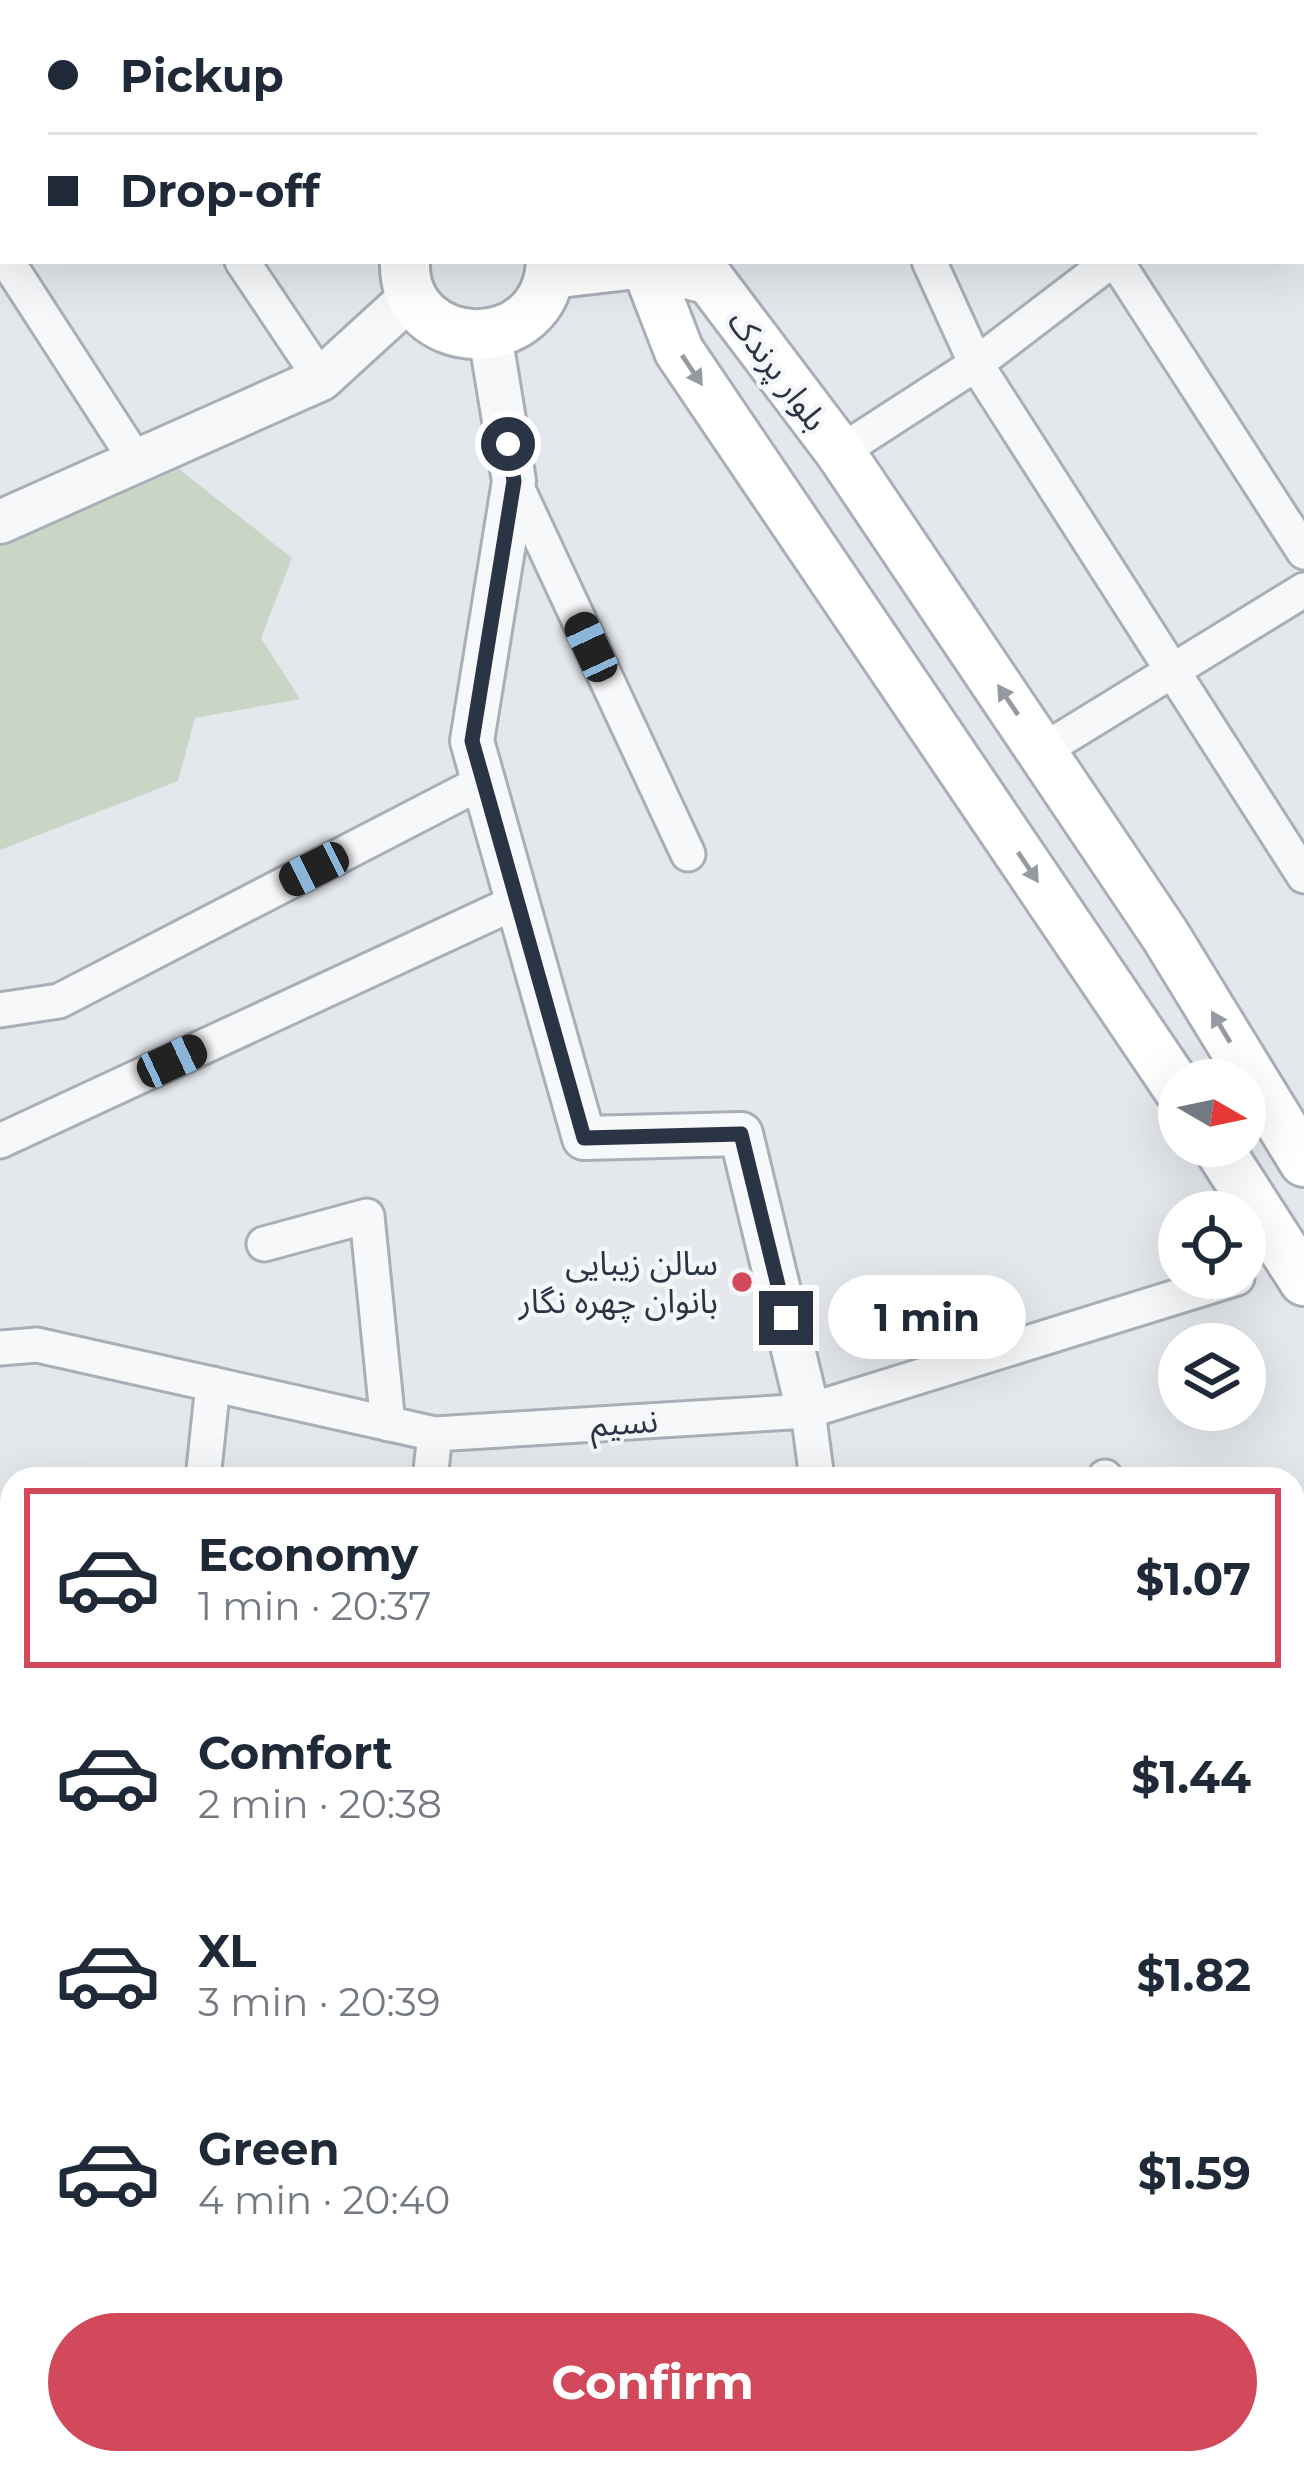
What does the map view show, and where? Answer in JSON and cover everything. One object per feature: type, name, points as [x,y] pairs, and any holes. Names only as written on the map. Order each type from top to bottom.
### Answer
[{"type":"main road","points":[[409,278],[426,314],[445,328],[490,335],[512,328],[530,314],[544,296],[551,267],[607,264]]},
{"type":"main road","name":"بلوار پرندک","points":[[645,264],[679,351],[1158,1059]]},
{"type":"main road","name":"بلوار پرندک","points":[[651,264],[710,280],[840,452],[1165,935],[1304,1162]]},
{"type":"main road","points":[[1232,1167],[1300,1265]]},
{"type":"street","points":[[8,264],[136,462]]},
{"type":"street","points":[[244,264],[321,379]]},
{"type":"street","points":[[930,264],[976,364],[1304,876]]},
{"type":"street","points":[[840,452],[976,364],[1110,264]]},
{"type":"street","points":[[1116,264],[1304,551]]},
{"type":"street","points":[[0,522],[321,379],[409,278]]},
{"type":"street","points":[[490,335],[514,481],[688,854]]},
{"type":"street","points":[[514,481],[472,741],[584,1138],[741,1134],[808,1411],[815,1467]]},
{"type":"street","points":[[1042,751],[1304,590]]},
{"type":"street","points":[[0,1010],[59,1001],[484,781]]},
{"type":"street","points":[[0,1141],[518,901]]},
{"type":"street","points":[[264,1244],[367,1216],[388,1424]]},
{"type":"street","name":"نسیم","points":[[1266,1272],[1300,1265]]},
{"type":"street","name":"نسیم","points":[[0,1348],[37,1345],[434,1434],[808,1411],[1170,1299]]},
{"type":"street","points":[[204,1467],[212,1384]]},
{"type":"street","points":[[431,1467],[434,1434]]},
{"type":"green space","points":[[179,469],[292,558],[261,638],[300,699],[195,718],[178,781],[0,850],[0,547]]},
{"type":"place","name":"سالن زیبایی بانوان چهره نگار","points":[[742,1282]]},
{"type":"route","points":[[508,444],[514,481],[472,741],[584,1138],[741,1134],[786,1318]]}]
